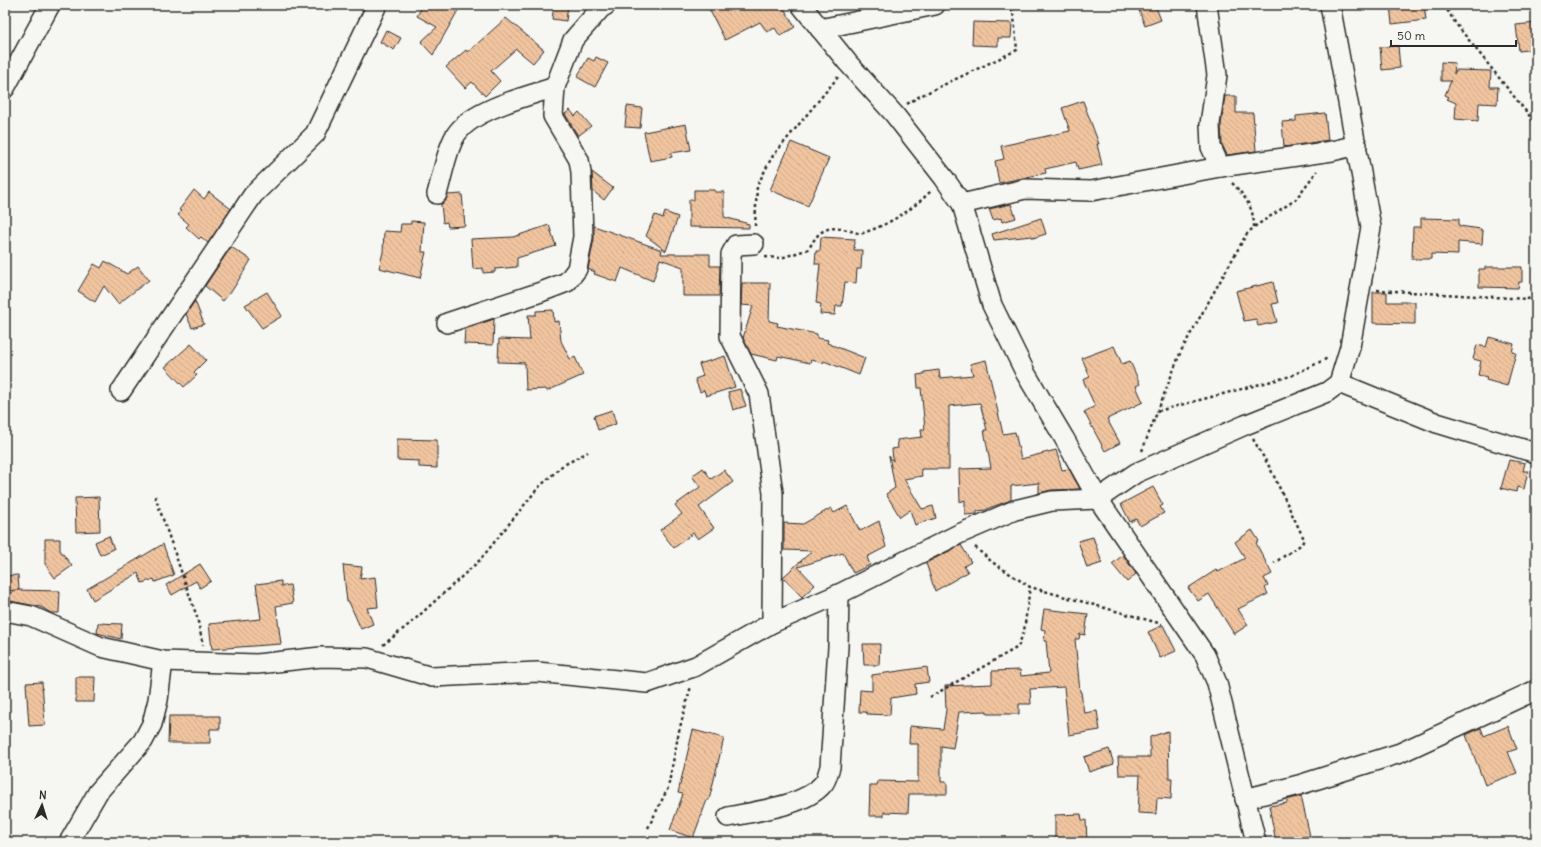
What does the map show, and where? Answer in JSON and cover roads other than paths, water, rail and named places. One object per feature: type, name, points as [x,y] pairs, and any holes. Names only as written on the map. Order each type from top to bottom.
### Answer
[{"type":"street","points":[[8,80],[50,5]]},
{"type":"street","points":[[121,390],[253,195],[315,134],[376,5]]},
{"type":"street","points":[[447,323],[567,282],[577,269],[584,237],[581,172],[579,160],[552,116],[555,86],[572,40],[601,8],[606,5]]},
{"type":"street","points":[[801,5],[848,64],[894,114],[944,178],[962,204],[992,305],[1026,374],[1098,499],[1191,632],[1205,656],[1217,683],[1256,842]]},
{"type":"street","points":[[820,29],[935,5]]},
{"type":"street","points":[[1207,5],[1217,75],[1210,124],[1211,147],[1218,167]]},
{"type":"street","points":[[5,610],[31,616],[101,647],[163,661],[203,664],[257,664],[322,657],[367,658],[432,677],[537,672],[647,683],[696,666],[772,623],[839,594],[959,534],[1015,510],[1052,502],[1098,499],[1136,473],[1245,425],[1327,392],[1339,383],[1350,347],[1371,227],[1330,5]]},
{"type":"street","points":[[437,194],[454,138],[464,124],[481,113],[555,86]]},
{"type":"street","points":[[962,204],[1025,189],[1091,192],[1218,167],[1332,151],[1357,145]]},
{"type":"street","points":[[754,244],[736,245],[731,254],[730,336],[759,394],[773,493],[772,623]]},
{"type":"street","points":[[1339,383],[1437,423],[1536,453]]},
{"type":"street","points":[[728,817],[784,805],[812,794],[825,783],[830,767],[838,647],[839,594]]},
{"type":"street","points":[[69,842],[98,792],[143,741],[152,724],[158,700],[163,661]]},
{"type":"street","points":[[1245,799],[1400,753],[1536,690]]}]
